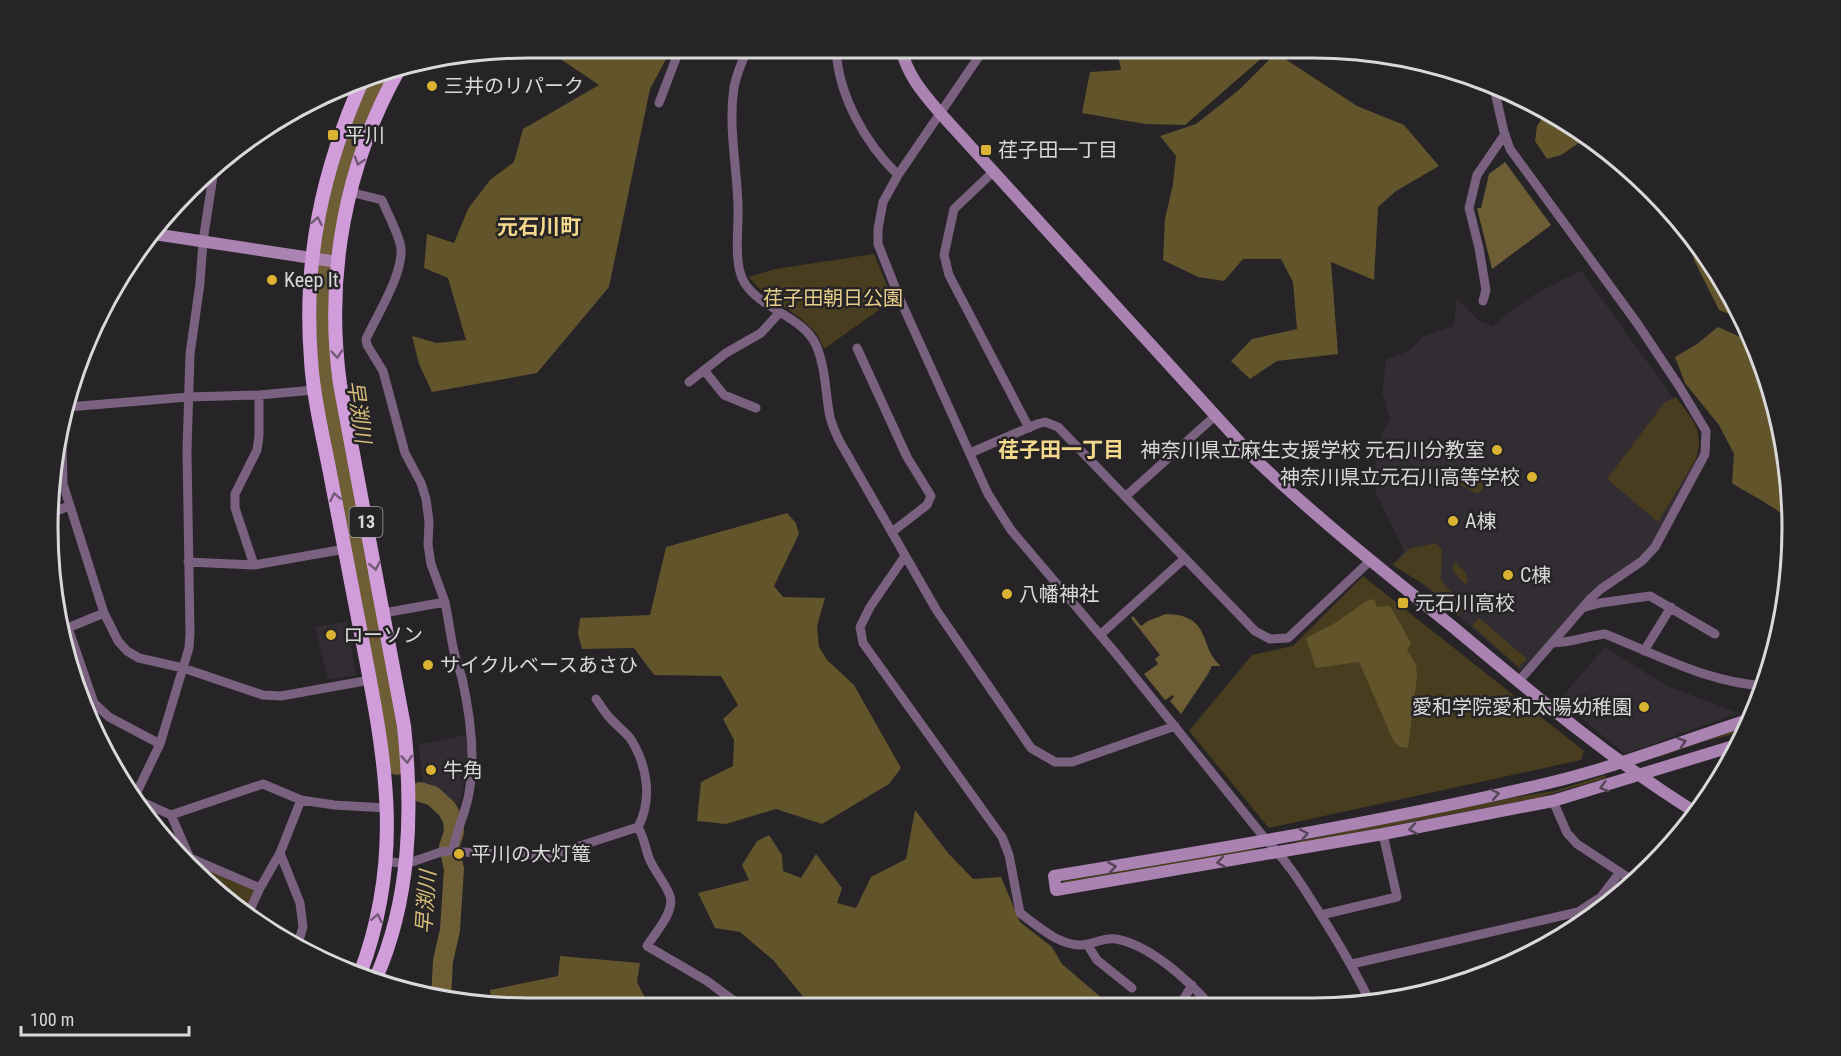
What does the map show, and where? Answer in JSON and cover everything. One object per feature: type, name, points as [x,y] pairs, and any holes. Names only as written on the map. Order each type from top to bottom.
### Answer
[{"type":"main road","name":"13","points":[[362,967],[377,918],[386,861],[387,808],[382,744],[314,390],[309,325],[324,261],[350,192],[368,134],[395,77]]},
{"type":"main road","name":"13","points":[[358,90],[329,168],[318,213],[335,323],[339,374],[384,613],[408,761],[406,864],[400,902],[378,973]]},
{"type":"street","points":[[659,104],[676,58]]},
{"type":"street","points":[[743,58],[735,87],[732,124],[738,206],[738,267],[745,284],[759,297],[804,329],[815,342],[823,363],[830,418],[840,442],[937,611],[1031,748],[1040,755],[1055,762],[1072,762],[1174,726]]},
{"type":"street","points":[[837,58],[844,90],[861,127],[879,157],[898,175]]},
{"type":"street","points":[[903,58],[916,85],[940,113],[1215,416],[1293,496],[1604,750],[1689,809]]},
{"type":"street","points":[[978,58],[882,202],[878,244],[899,297],[988,494],[1011,530],[1100,634],[1267,841],[1279,852],[1352,964],[1366,994]]},
{"type":"street","points":[[1496,95],[1510,150],[1637,323],[1706,431],[1705,454],[1655,547],[1642,561],[1600,589],[1518,682]]},
{"type":"street","points":[[1483,301],[1486,290],[1469,208],[1477,175],[1505,134]]},
{"type":"street","points":[[994,171],[954,209],[944,255],[948,275],[1029,428]]},
{"type":"street","points":[[138,789],[160,744],[189,648],[188,397],[190,354],[212,180]]},
{"type":"street","points":[[350,192],[382,200],[401,246],[396,276],[366,339],[367,345],[383,371],[405,453],[421,483],[426,499],[431,564],[445,602],[453,648],[462,678],[472,763],[470,792],[455,836],[453,850]]},
{"type":"street","points":[[161,235],[324,261]]},
{"type":"street","points":[[689,382],[726,353],[761,333],[780,312]]},
{"type":"street","points":[[857,348],[907,457],[931,496],[927,505],[892,532]]},
{"type":"street","points":[[704,370],[724,395],[756,408]]},
{"type":"street","points":[[74,407],[314,390]]},
{"type":"street","points":[[254,564],[235,508],[235,494],[256,450],[259,436],[259,395]]},
{"type":"street","points":[[1126,496],[1215,416]]},
{"type":"street","points":[[970,453],[1045,422],[1058,427],[1255,631],[1270,639],[1288,638],[1371,560]]},
{"type":"street","points":[[63,470],[63,484],[69,506],[104,613],[118,641],[127,651],[139,658],[183,668],[263,695],[280,696],[370,680]]},
{"type":"street","points":[[59,510],[69,506]]},
{"type":"street","points":[[188,562],[254,564],[345,549]]},
{"type":"street","points":[[905,556],[870,607],[860,627],[863,642],[1002,837],[1009,855],[1020,913],[1064,943],[1087,944],[1105,939],[1118,939],[1136,946],[1151,954],[1192,985],[1204,998]]},
{"type":"street","points":[[1100,634],[1185,558]]},
{"type":"street","points":[[1582,608],[1650,596],[1715,634]]},
{"type":"street","points":[[384,613],[445,602]]},
{"type":"street","points":[[1644,651],[1671,608]]},
{"type":"street","points":[[69,627],[104,613]]},
{"type":"street","points":[[1552,643],[1569,643],[1605,634],[1703,674],[1756,685]]},
{"type":"street","points":[[73,645],[94,704],[109,717],[160,744]]},
{"type":"street","points":[[386,861],[406,864],[453,850],[549,856],[638,827],[645,814],[646,791],[646,780],[638,752],[628,736],[608,716],[596,699]]},
{"type":"street","points":[[1728,748],[1553,801],[1383,834],[1056,890],[1054,876],[1267,841],[1545,784],[1621,762],[1740,723]]},
{"type":"street","points":[[150,805],[171,815],[263,784],[301,800],[334,805],[387,808]]},
{"type":"street","points":[[251,907],[280,853],[301,800]]},
{"type":"street","points":[[1553,801],[1567,833],[1577,844],[1627,877]]},
{"type":"street","points":[[171,815],[184,847]]},
{"type":"street","points":[[638,827],[644,838],[649,858],[670,897],[669,909],[664,920],[647,946],[707,981],[730,998]]},
{"type":"street","points":[[1321,915],[1397,897],[1383,834]]},
{"type":"street","points":[[280,853],[300,903],[303,927],[300,938]]},
{"type":"street","points":[[201,865],[260,888]]},
{"type":"street","points":[[1352,964],[1578,912],[1601,897],[1620,872]]},
{"type":"street","points":[[1087,944],[1097,960],[1132,988]]},
{"type":"street","points":[[1184,998],[1192,985]]},
{"type":"shaded area","points":[[559,58],[667,58],[650,89],[609,287],[537,373],[432,392],[419,364],[412,336],[437,343],[466,340],[448,278],[424,268],[427,234],[454,243],[468,209],[490,180],[514,162],[523,129],[599,85]]},
{"type":"shaded area","points":[[1119,58],[1262,58],[1185,125],[1145,124],[1082,113],[1090,72],[1121,70]]},
{"type":"shaded area","points":[[1271,58],[1284,58],[1357,106],[1404,125],[1439,166],[1396,191],[1378,207],[1374,280],[1331,262],[1338,354],[1277,361],[1250,379],[1231,361],[1252,339],[1297,329],[1293,282],[1281,259],[1243,259],[1224,281],[1198,277],[1163,260],[1165,219],[1173,184],[1176,156],[1160,136],[1196,124],[1239,90]]},
{"type":"shaded area","points":[[1542,118],[1580,142],[1561,155],[1547,159],[1535,141],[1537,126]]},
{"type":"shaded area","points":[[1505,162],[1551,225],[1492,269],[1477,208],[1481,208],[1489,174]]},
{"type":"shaded area","points":[[1692,252],[1720,293],[1731,315],[1719,310]]},
{"type":"shaded area","name":"神奈川県立元石川高等学校","points":[[1581,270],[1697,431],[1698,448],[1696,461],[1654,546],[1642,560],[1598,587],[1522,672],[1418,581],[1392,565],[1404,551],[1376,493],[1375,449],[1390,418],[1382,392],[1386,360],[1410,350],[1423,336],[1453,326],[1457,298],[1479,321],[1492,326],[1530,297]]},
{"type":"shaded area","points":[[1718,327],[1742,338],[1767,406],[1778,467],[1782,514],[1732,483],[1734,454],[1719,425],[1685,383],[1675,357],[1697,344]]},
{"type":"shaded area","points":[[787,513],[796,523],[799,534],[774,586],[783,597],[825,598],[817,626],[819,647],[827,660],[854,685],[901,768],[889,784],[822,824],[776,809],[726,824],[697,821],[701,782],[733,766],[734,740],[723,719],[738,705],[721,676],[654,675],[634,648],[582,649],[578,634],[580,618],[650,615],[666,547]]},
{"type":"shaded area","points":[[1374,599],[1377,607],[1390,606],[1411,643],[1407,650],[1416,664],[1417,677],[1408,748],[1400,747],[1394,742],[1359,662],[1316,668],[1306,638],[1335,623],[1366,601]]},
{"type":"shaded area","points":[[1166,614],[1181,616],[1198,626],[1209,650],[1221,666],[1212,666],[1181,714],[1170,701],[1173,695],[1165,700],[1144,674],[1158,664],[1155,659],[1160,655],[1131,618],[1133,616],[1141,626]]},
{"type":"shaded area","points":[[347,621],[356,675],[328,680],[315,627]]},
{"type":"shaded area","name":"愛和学院愛和太陽幼稚園","points":[[1605,647],[1665,685],[1738,713],[1625,754],[1559,700]]},
{"type":"shaded area","points":[[467,735],[468,770],[459,805],[423,786],[419,744]]},
{"type":"shaded area","points":[[915,810],[948,853],[973,879],[1001,877],[1020,922],[1052,947],[1062,964],[1102,998],[804,998],[773,960],[740,932],[715,928],[698,893],[749,880],[742,865],[757,841],[769,835],[782,855],[783,871],[801,878],[816,854],[842,888],[837,903],[856,908],[871,877],[906,859]]},
{"type":"shaded area","points":[[560,956],[640,963],[637,982],[645,998],[528,998],[490,995],[490,990],[558,976]]},
{"type":"green space","name":"荏子田朝日公園","points":[[874,254],[893,300],[824,349],[818,336],[807,324],[764,293],[749,277],[775,269]]},
{"type":"green space","points":[[1676,397],[1692,419],[1698,433],[1698,449],[1696,459],[1658,522],[1607,479],[1664,403]]},
{"type":"green space","points":[[1468,479],[1481,481],[1482,490],[1477,494],[1457,483],[1466,482]]},
{"type":"green space","points":[[1435,543],[1442,549],[1441,580],[1466,606],[1458,616],[1433,591],[1393,565],[1409,549]]},
{"type":"green space","points":[[1456,563],[1466,573],[1468,582],[1465,584],[1453,571],[1453,565]]},
{"type":"green space","points":[[1363,576],[1584,751],[1581,760],[1269,828],[1189,731],[1252,655],[1293,646]]},
{"type":"green space","points":[[1479,618],[1527,659],[1519,667],[1472,626]]},
{"type":"green space","points":[[1737,729],[1735,734],[1705,741],[1659,757],[1658,755]]},
{"type":"green space","points":[[1605,775],[1606,778],[1537,798],[1298,844],[1294,842],[1555,791]]},
{"type":"green space","points":[[1254,848],[1257,851],[1065,884],[1064,881]]},
{"type":"green space","points":[[204,868],[255,890],[248,904]]},
{"type":"waterway","name":"早渕川","points":[[380,82],[357,131],[338,198],[327,267],[324,333],[331,399],[397,765]]},
{"type":"waterway","name":"早渕川","points":[[420,792],[433,796],[447,809],[453,820],[454,832],[449,847],[454,869],[450,930],[443,961],[441,989]]},
{"type":"place","name":"三井のリパーク","points":[[432,86]]},
{"type":"place","name":"平川","points":[[333,135]]},
{"type":"place","name":"荏子田一丁目","points":[[986,150]]},
{"type":"place","name":"Keep It","points":[[272,280]]},
{"type":"place","name":"神奈川県立麻生支援学校 元石川分教室","points":[[1497,450]]},
{"type":"place","name":"神奈川県立元石川高等学校","points":[[1532,477]]},
{"type":"place","name":"A棟","points":[[1453,521]]},
{"type":"place","name":"C棟","points":[[1508,575]]},
{"type":"place","name":"八幡神社","points":[[1007,594]]},
{"type":"place","name":"元石川高校","points":[[1403,603]]},
{"type":"place","name":"ローソン","points":[[331,635]]},
{"type":"place","name":"サイクルベースあさひ","points":[[428,665]]},
{"type":"place","name":"愛和学院愛和太陽幼稚園","points":[[1644,707]]},
{"type":"place","name":"牛角","points":[[431,770]]},
{"type":"place","name":"平川の大灯篭","points":[[459,854]]},
{"type":"district","name":"元石川町","points":[[539,227]]},
{"type":"district","name":"荏子田一丁目","points":[[1061,450]]}]
